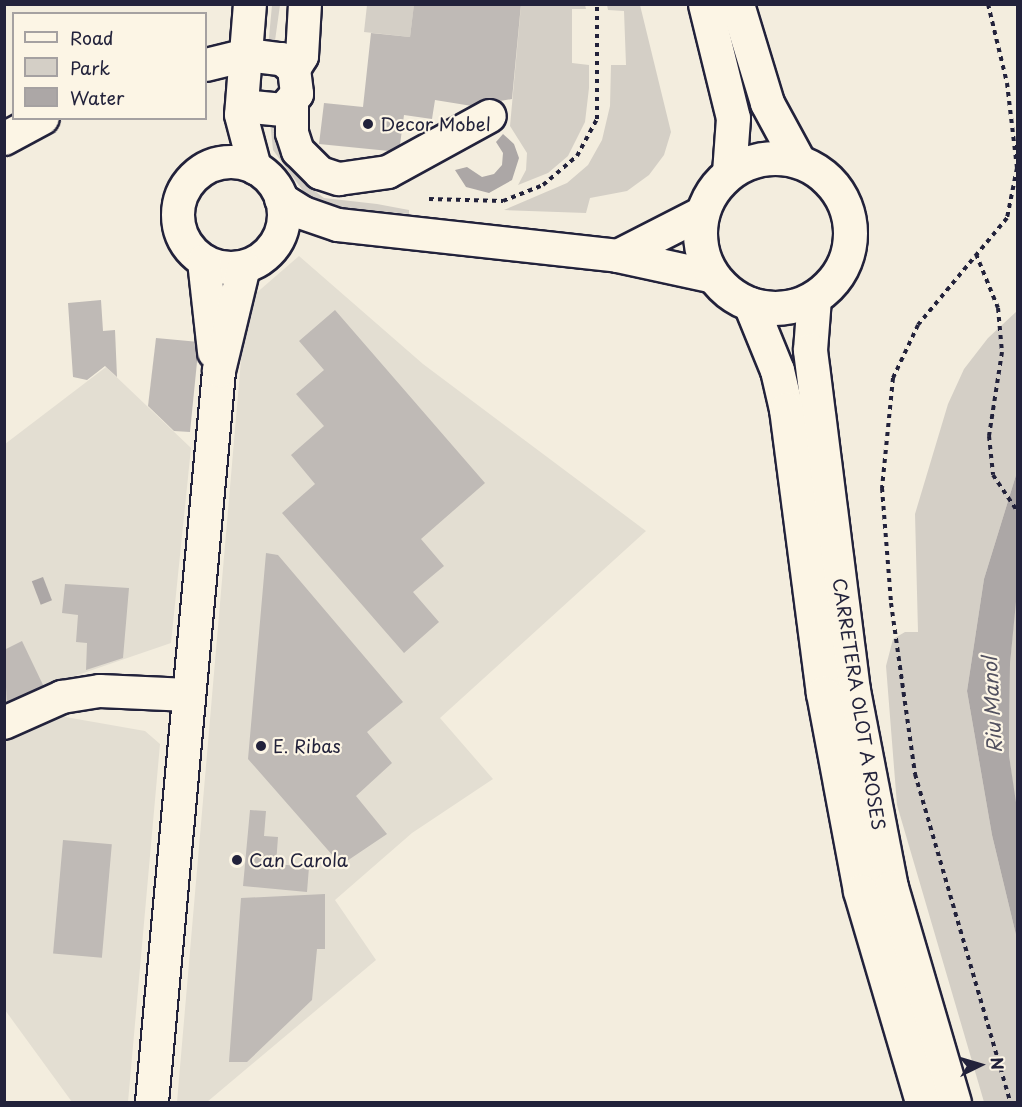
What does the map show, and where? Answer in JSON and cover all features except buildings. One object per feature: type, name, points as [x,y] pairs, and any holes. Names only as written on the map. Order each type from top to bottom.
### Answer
[{"type":"highway","points":[[705,4],[733,117],[729,173]]},
{"type":"highway","points":[[737,4],[767,103],[798,160],[832,183],[850,221],[849,247],[842,269],[814,298],[773,308],[750,304],[731,295],[714,277],[703,256],[699,235],[707,198],[729,173],[758,159],[798,160]]},
{"type":"highway","name":"CARRETERA OLOT A ROSES","points":[[814,298],[810,350],[853,690],[891,887],[954,1102]]},
{"type":"highway","name":"CARRETERA OLOT A ROSES","points":[[750,304],[777,370],[786,409],[823,693],[858,880],[922,1102]]},
{"type":"street","points":[[250,4],[242,110],[255,168]]},
{"type":"street","points":[[294,69],[302,56],[305,4]]},
{"type":"street","points":[[207,65],[247,55],[282,59],[294,69],[299,86],[292,102],[292,133],[298,151],[320,172],[339,179],[388,172],[490,116]]},
{"type":"street","points":[[242,110],[283,110],[292,102]]},
{"type":"street","points":[[216,164],[242,110]]},
{"type":"street","points":[[4,139],[40,120]]},
{"type":"street","points":[[236,162],[255,168],[272,181],[281,199],[284,220],[277,241],[263,258],[244,267],[223,268],[204,261],[184,239],[178,209],[190,181],[216,164],[236,162]]},
{"type":"street","points":[[281,199],[303,213],[338,225],[618,256],[714,277]]},
{"type":"street","points":[[618,256],[702,213]]},
{"type":"street","points":[[277,241],[300,231],[338,225]]},
{"type":"street","points":[[204,261],[219,370]]},
{"type":"street","points":[[152,1102],[219,370],[244,267]]},
{"type":"street","points":[[4,723],[62,697],[100,691],[189,694]]},
{"type":"path","points":[[429,199],[503,201],[543,185],[578,156],[597,119],[597,4]]},
{"type":"path","points":[[988,4],[1007,83],[1017,168],[1007,218],[918,325],[893,378],[882,488],[891,603],[915,774],[1010,1102]]},
{"type":"path","points":[[976,254],[999,308],[1002,352],[989,436],[993,475],[1017,512]]},
{"type":"shaded area","points":[[299,256],[423,364],[646,531],[440,718],[493,779],[412,833],[335,900],[376,960],[207,1102],[177,1102],[246,302]]},
{"type":"shaded area","points":[[106,367],[191,448],[171,643],[66,679],[5,708],[5,444]]},
{"type":"shaded area","points":[[54,715],[145,731],[160,744],[128,1102],[72,1102],[5,1010],[4,731]]},
{"type":"green space","points":[[272,5],[280,5],[274,48],[268,48]]},
{"type":"green space","points":[[367,5],[414,5],[410,37],[364,32]]},
{"type":"green space","points":[[521,5],[585,5],[586,9],[572,9],[572,63],[589,65],[589,88],[585,122],[568,156],[548,173],[518,185],[526,170],[527,153],[510,126]]},
{"type":"green space","points":[[607,5],[640,5],[671,132],[664,155],[649,175],[627,191],[590,198],[586,213],[504,210],[567,183],[588,165],[602,140],[610,106],[611,65],[626,65],[624,11],[608,10]]},
{"type":"green space","points":[[270,121],[276,125],[281,149],[307,185],[324,198],[409,210],[409,214],[327,206],[309,199],[273,150]]},
{"type":"green space","points":[[1017,311],[1017,472],[984,579],[967,691],[992,835],[1017,939],[1017,1102],[984,1102],[897,805],[886,666],[893,639],[905,632],[918,632],[915,514],[948,404],[964,369],[988,338]]},
{"type":"green space","points":[[1017,581],[1017,816],[1009,755],[1010,664]]},
{"type":"water","points":[[503,134],[514,144],[519,158],[512,180],[489,193],[466,187],[455,170],[467,167],[482,177],[494,174],[502,165],[503,153],[496,142]]},
{"type":"water","name":"Riu Manol","points":[[1017,472],[1018,581],[1010,664],[1009,755],[1018,816],[1017,939],[992,835],[967,691],[984,579]]},
{"type":"water","points":[[43,577],[52,600],[41,605],[32,581]]},
{"type":"place","name":"Decor Mobel","points":[[368,124]]},
{"type":"place","name":"E. Ribas","points":[[261,746]]},
{"type":"place","name":"Can Carola","points":[[237,860]]}]
